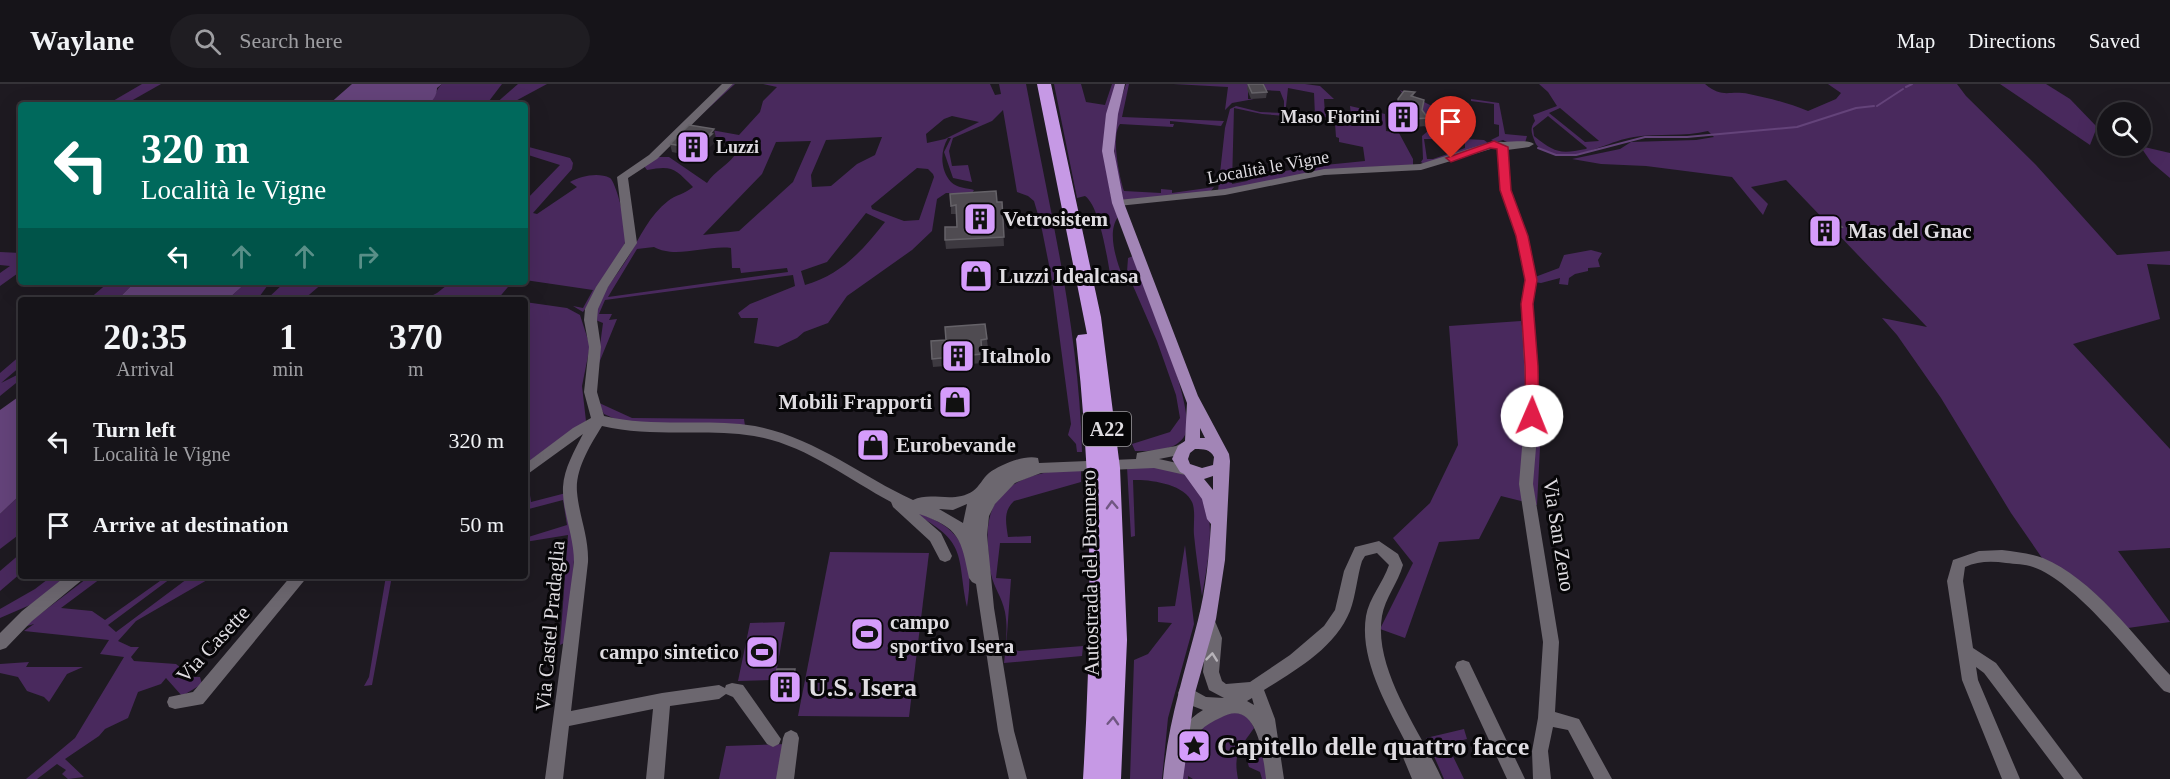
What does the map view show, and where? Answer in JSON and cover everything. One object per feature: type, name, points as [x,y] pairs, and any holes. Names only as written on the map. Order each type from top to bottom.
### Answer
[{"type":"highway","name":"Autostrada del Brennero","points":[[1035,84],[1080,317],[1096,455],[1101,541],[1101,637],[1094,779]]},
{"type":"highway","name":"Autostrada del Brennero","points":[[1044,84],[1092,317],[1111,468],[1117,640],[1110,779]]},
{"type":"main road","points":[[1120,84],[1112,114],[1108,151],[1118,203],[1191,396],[1222,458],[1217,560],[1207,619],[1186,693],[1174,754],[1173,779]]},
{"type":"main road","points":[[1191,396],[1194,420],[1189,445],[1180,454],[1180,459],[1209,497],[1218,531]]},
{"type":"main road","points":[[1189,445],[1207,443],[1215,447],[1222,458]]},
{"type":"main road","points":[[1190,471],[1208,474],[1218,469],[1222,458]]},
{"type":"street","points":[[597,417],[590,394],[589,380],[595,347],[589,320],[598,294],[632,239],[622,177],[653,157],[728,84]]},
{"type":"street","name":"Località le Vigne","points":[[1118,203],[1225,192],[1324,172],[1421,167],[1494,144],[1502,147],[1529,144]]},
{"type":"street","name":"Via San Zeno","points":[[1502,147],[1506,190],[1522,236],[1531,280],[1527,304],[1533,399],[1526,484],[1551,642],[1546,718],[1540,751],[1542,779]]},
{"type":"street","points":[[528,469],[597,417]]},
{"type":"street","points":[[597,417],[635,428],[725,429],[767,433],[814,454],[891,495],[944,512],[971,514]]},
{"type":"street","name":"Via Castel Pradaglia","points":[[554,779],[582,544],[570,485],[576,464],[597,417]]},
{"type":"street","points":[[1140,460],[1189,445]]},
{"type":"street","points":[[944,512],[962,502],[984,497],[1021,473],[1064,463],[1140,460],[1190,471]]},
{"type":"street","points":[[891,495],[902,508],[936,537],[945,556]]},
{"type":"street","points":[[984,497],[971,514],[968,527],[969,544],[986,608]]},
{"type":"street","points":[[984,497],[980,527],[986,608],[1006,732],[1018,779]]},
{"type":"street","points":[[944,512],[969,544]]},
{"type":"street","points":[[971,514],[980,527]]},
{"type":"street","points":[[1174,754],[1193,727],[1254,688],[1329,631],[1341,616],[1347,600],[1353,562],[1360,551],[1379,547],[1387,551],[1396,565],[1374,616],[1374,645],[1382,671],[1432,779]]},
{"type":"street","points":[[2011,779],[1970,680],[1964,650],[1955,580],[1958,564],[1971,556],[1990,555],[2040,563],[2062,576],[2083,594],[2170,686]]},
{"type":"street","points":[[0,643],[27,616],[73,579]]},
{"type":"street","name":"Via Casette","points":[[174,702],[197,699],[297,579]]},
{"type":"street","points":[[1207,619],[1214,638],[1211,672],[1215,685],[1230,691],[1254,688]]},
{"type":"street","points":[[0,650],[23,633]]},
{"type":"street","points":[[1964,650],[1990,668],[2074,779]]},
{"type":"street","points":[[1463,667],[1516,779]]},
{"type":"street","points":[[1254,688],[1261,700],[1275,779]]},
{"type":"street","points":[[562,720],[662,700],[737,690],[773,739]]},
{"type":"street","points":[[1186,693],[1204,706],[1243,707],[1252,712],[1270,748]]},
{"type":"street","points":[[655,779],[662,700]]},
{"type":"street","points":[[1546,718],[1573,724],[1603,779]]},
{"type":"street","points":[[785,779],[791,738]]},
{"type":"street","points":[[1408,750],[1422,779]]},
{"type":"shaded area","points":[[142,84],[161,84],[129,102],[111,102]]},
{"type":"shaded area","points":[[352,84],[442,84],[437,88],[431,102],[331,102]]},
{"type":"shaded area","points":[[442,84],[502,84],[488,102],[430,102]]},
{"type":"shaded area","points":[[518,84],[547,84],[514,102],[497,102]]},
{"type":"shaded area","points":[[733,84],[735,84],[689,126],[739,135],[760,112],[763,101],[777,87],[763,84],[990,84],[995,95],[1001,94],[999,84],[1026,84],[1069,313],[1080,406],[1082,452],[1077,452],[1076,444],[1068,435],[1071,424],[1052,280],[1041,225],[1034,201],[1017,192],[1003,110],[992,121],[953,138],[949,151],[952,166],[968,165],[972,182],[953,178],[944,152],[951,138],[948,138],[945,143],[942,160],[947,177],[956,186],[974,190],[972,193],[946,193],[937,199],[932,231],[912,250],[847,296],[828,323],[804,332],[778,347],[754,343],[758,318],[741,318],[738,313],[750,304],[795,286],[793,275],[605,300],[599,314],[612,314],[609,320],[617,319],[597,368],[603,323],[593,319],[602,296],[655,214],[671,199],[693,187],[673,170],[663,168],[647,170],[644,166],[658,157],[669,157],[707,183],[738,150],[731,148],[728,142],[708,136],[710,132],[687,129],[687,126]],"holes":[[[952,116],[979,122],[945,139],[927,143],[926,134],[944,119]],[[882,137],[875,155],[857,164],[831,186],[812,187],[811,175],[826,140]],[[811,141],[793,182],[739,231],[703,235],[762,174],[776,142]],[[917,168],[928,169],[933,174],[934,177],[919,220],[904,221],[872,209],[871,206]],[[866,213],[885,222],[860,252],[830,275],[805,285],[801,271],[827,262]],[[654,247],[671,252],[681,252],[731,248],[732,268],[740,268],[741,273],[787,268],[788,272],[608,297],[637,249]]]},
{"type":"shaded area","points":[[1054,84],[1081,84],[1086,102],[1105,105],[1112,84],[1118,84],[1106,168],[1111,196],[1118,217],[1113,230],[1113,238],[1115,254],[1122,275],[1111,280],[1095,211],[1085,196],[1077,198]]},
{"type":"shaded area","points":[[1126,84],[1129,84],[1122,117],[1224,121],[1221,126],[1170,121],[1170,124],[1174,124],[1173,127],[1120,124],[1117,129],[1116,146],[1124,191],[1161,193],[1161,189],[1172,190],[1172,193],[1214,187],[1210,192],[1123,200],[1116,168],[1114,142],[1117,115]]},
{"type":"shaded area","points":[[1173,84],[1320,86],[1334,99],[1324,99],[1325,114],[1351,115],[1350,106],[1385,114],[1386,131],[1399,133],[1413,159],[1413,166],[1370,167],[1218,191],[1225,128],[1230,109],[1236,106],[1260,112],[1284,113],[1284,101],[1280,91],[1248,89],[1248,99],[1254,99],[1232,103],[1225,110],[1228,87]],"holes":[[[1288,88],[1314,93],[1315,116],[1332,118],[1339,142],[1363,147],[1365,161],[1325,165],[1324,157],[1315,156],[1315,166],[1285,171],[1267,170],[1247,181],[1232,184],[1234,108],[1285,116]]]},
{"type":"shaded area","points":[[1539,84],[1705,84],[1721,93],[1742,93],[1786,103],[1808,111],[1836,99],[1841,93],[1828,84],[1957,84],[1966,96],[2036,165],[2117,255],[2170,251],[2170,265],[2147,264],[2160,319],[2073,344],[2170,449],[2170,548],[2118,551],[2170,622],[2114,630],[2051,571],[2011,513],[1941,398],[1897,335],[1882,318],[1927,327],[1786,180],[1751,187],[1768,204],[1763,215],[1732,177],[1572,159],[1620,149],[1631,142],[1696,140],[1714,137],[1708,131],[1634,137],[1578,154],[1555,154],[1543,150],[1536,144],[1532,134],[1533,124],[1535,121],[1533,115],[1557,106],[1548,92]],"holes":[[[1560,108],[1598,140],[1599,141],[1585,142],[1549,113]],[[1548,116],[1587,148],[1558,151],[1534,136],[1533,128]]]},
{"type":"shaded area","points":[[2000,84],[2046,84],[2070,99],[2097,127],[2090,145]]},
{"type":"shaded area","points":[[1400,90],[1436,108],[1439,139],[1424,139],[1427,159],[1465,148],[1465,139],[1484,140],[1488,143],[1424,164],[1421,162],[1423,159],[1422,136],[1428,131]]},
{"type":"shaded area","points":[[1471,99],[1499,103],[1505,134],[1527,136],[1525,143],[1491,140],[1499,136],[1499,125],[1494,124],[1494,104],[1471,101]]},
{"type":"shaded area","points":[[528,147],[570,158],[573,163],[572,169],[533,213],[537,214],[577,187],[570,182],[595,175],[605,176],[612,181],[618,196],[626,234],[624,246],[614,265],[583,312],[573,306],[583,308],[593,290],[528,280],[528,198],[560,165],[528,155]]},
{"type":"shaded area","points":[[2151,149],[2170,153],[2170,178],[2147,156],[2151,156]]},
{"type":"shaded area","points":[[1591,250],[1602,253],[1598,260],[1600,267],[1588,268],[1588,271],[1575,274],[1569,278],[1568,285],[1559,284],[1560,278],[1541,283],[1534,282],[1535,277],[1559,268],[1564,255]]},
{"type":"shaded area","points":[[0,252],[18,253],[18,273],[0,286],[0,273],[10,266],[0,265]]},
{"type":"shaded area","points":[[1133,256],[1168,347],[1184,401],[1187,422],[1185,435],[1181,441],[1169,448],[1135,451],[1132,444],[1170,432],[1180,418],[1176,395],[1157,341],[1127,272],[1128,258]]},
{"type":"shaded area","points":[[106,285],[132,285],[120,297],[92,297]]},
{"type":"shaded area","points":[[132,285],[244,285],[230,297],[120,297]]},
{"type":"shaded area","points":[[244,285],[268,285],[259,297],[230,297]]},
{"type":"shaded area","points":[[282,285],[320,285],[306,297],[269,297]]},
{"type":"shaded area","points":[[447,285],[510,285],[500,297],[429,297]]},
{"type":"shaded area","points":[[528,302],[567,308],[580,315],[590,346],[582,386],[586,421],[528,465]]},
{"type":"shaded area","points":[[1521,321],[1541,428],[1537,505],[1501,496],[1479,539],[1439,542],[1405,638],[1380,629],[1413,563],[1393,538],[1430,503],[1458,445],[1449,326]]},
{"type":"shaded area","points":[[18,358],[18,369],[1,383],[18,374],[18,381],[0,396],[0,373]]},
{"type":"shaded area","points":[[18,397],[18,497],[0,514],[0,410]]},
{"type":"shaded area","points":[[597,402],[632,418],[744,419],[745,426],[622,422],[604,414]]},
{"type":"shaded area","points":[[1152,465],[1184,474],[1196,485],[1204,498],[1210,530],[1202,596],[1194,535],[1193,506],[1188,496],[1182,491],[1166,484],[1148,480],[1133,480],[1135,536],[1131,537],[1127,467]]},
{"type":"shaded area","points":[[1081,468],[1081,482],[1014,501],[1008,509],[1006,518],[1008,537],[1031,536],[1031,543],[1000,543],[996,578],[1011,579],[1006,648],[1019,651],[1083,646],[1082,656],[1004,663],[1007,631],[1005,612],[992,579],[989,564],[988,525],[993,508],[1001,495],[1013,485],[1027,478],[1044,473]]},
{"type":"shaded area","points":[[528,481],[531,502],[566,493],[576,533],[568,641],[560,645],[568,535],[528,542],[528,537],[567,525],[563,500],[528,509]]},
{"type":"shaded area","points":[[18,497],[18,535],[0,549],[0,514]]},
{"type":"shaded area","points":[[918,513],[947,527],[963,548],[969,574],[967,607],[960,564],[953,544],[934,525],[918,516]]},
{"type":"shaded area","points":[[1185,545],[1194,624],[1168,718],[1162,779],[1130,779],[1134,660],[1148,654],[1172,623],[1158,622],[1158,607],[1175,606]]},
{"type":"shaded area","name":"campo sportivo Isera","points":[[830,552],[929,553],[909,717],[798,716]]},
{"type":"shaded area","points":[[18,556],[18,576],[0,591],[0,571]]},
{"type":"shaded area","points":[[48,579],[66,579],[30,605],[0,618],[0,609]]},
{"type":"shaded area","points":[[86,579],[100,579],[61,608],[92,611],[105,620],[163,579],[170,579],[108,625],[116,632],[187,579],[209,579],[136,621],[118,641],[131,647],[139,647],[131,657],[134,661],[176,664],[192,677],[200,677],[202,684],[182,696],[166,678],[161,684],[138,692],[128,718],[105,729],[99,736],[65,759],[84,777],[68,779],[62,774],[66,770],[57,764],[37,779],[26,779],[75,738],[124,657],[100,654],[109,640],[24,631],[34,624],[23,627]]},
{"type":"shaded area","points":[[385,579],[391,579],[372,685],[364,686],[369,677]]},
{"type":"shaded area","name":"campo sintetico","points":[[785,622],[775,680],[738,681],[750,623]]},
{"type":"shaded area","points":[[29,662],[26,667],[83,667],[67,674],[49,702],[44,697],[27,691],[18,677],[0,673],[0,664]]},
{"type":"shaded area","points":[[1234,710],[1249,718],[1254,728],[1237,757],[1238,779],[1193,779],[1188,776],[1188,779],[1181,779],[1181,764],[1187,743],[1205,724],[1219,714]]},
{"type":"shaded area","points":[[1464,729],[1467,739],[1447,744],[1464,779],[1444,779],[1426,738]]},
{"type":"shaded area","points":[[1261,739],[1267,779],[1262,779],[1260,772],[1249,767],[1246,757]]},
{"type":"shaded area","points":[[787,744],[782,779],[719,779],[726,746]]},
{"type":"building","points":[[1248,84],[1263,84],[1267,92],[1252,93]]},
{"type":"building","points":[[1404,91],[1415,92],[1411,96],[1424,100],[1422,110],[1428,118],[1412,119],[1415,124],[1405,124],[1399,114],[1398,99]]},
{"type":"building","points":[[689,125],[714,129],[710,134],[712,134],[691,153],[682,152],[682,146],[670,144]]},
{"type":"building","name":"Vetrosistem","points":[[996,191],[997,202],[1002,202],[1004,237],[945,240],[945,227],[957,227],[956,205],[951,206],[950,194]]},
{"type":"building","points":[[1834,220],[1842,227],[1822,231],[1814,224]]},
{"type":"building","name":"Italnolo","points":[[985,324],[987,339],[981,340],[982,354],[932,359],[931,341],[946,340],[945,327]]},
{"type":"building","name":"U.S. Isera","points":[[777,669],[795,669],[790,695],[771,695]]},
{"type":"waterway","points":[[1906,87],[1912,84]]},
{"type":"waterway","points":[[1877,106],[1903,89]]},
{"type":"waterway","points":[[1538,148],[1556,155],[1576,155],[1645,137],[1687,137],[1797,127],[1856,108],[1874,106]]},
{"type":"place","name":"Maso Fiorini","points":[[1403,117]]},
{"type":"place","name":"Luzzi","points":[[693,147]]},
{"type":"place","name":"Vetrosistem","points":[[980,219]]},
{"type":"place","name":"Mas del Gnac","points":[[1825,231]]},
{"type":"place","name":"Luzzi Idealcasa","points":[[976,276]]},
{"type":"place","name":"Italnolo","points":[[958,356]]},
{"type":"place","name":"Mobili Frapporti","points":[[955,402]]},
{"type":"place","name":"Eurobevande","points":[[873,445]]},
{"type":"place","name":"campo sportivo Isera","points":[[867,634]]},
{"type":"place","name":"campo sintetico","points":[[762,652]]},
{"type":"place","name":"U.S. Isera","points":[[785,687]]},
{"type":"place","name":"Capitello delle quattro facce","points":[[1194,746]]},
{"type":"route","points":[[1451,158],[1494,144],[1502,147],[1506,190],[1522,236],[1531,280],[1527,304],[1532,366],[1532,416]]}]
